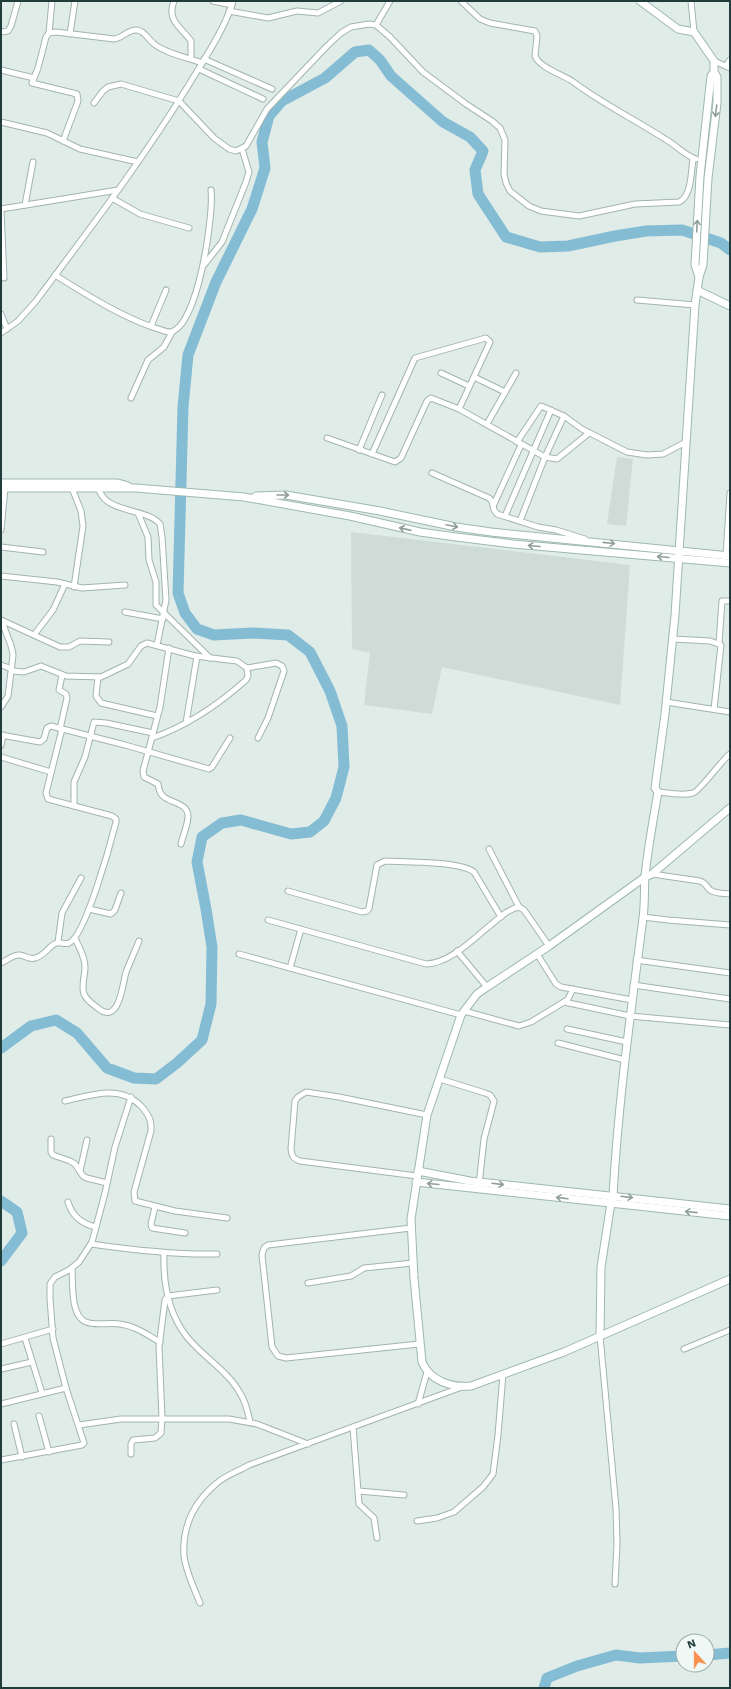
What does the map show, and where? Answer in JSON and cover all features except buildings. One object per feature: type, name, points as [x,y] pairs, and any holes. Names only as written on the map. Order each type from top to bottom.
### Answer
[{"type":"street","points":[[1,32],[8,31],[11,26],[18,1]]},
{"type":"street","points":[[52,1],[49,33],[46,37],[32,82],[33,84],[78,96],[78,100],[63,141]]},
{"type":"street","points":[[70,34],[75,1]]},
{"type":"street","points":[[174,1],[173,14],[175,22],[192,41],[191,58]]},
{"type":"street","points":[[1,332],[7,329],[28,311],[118,190],[179,101],[199,69],[233,3],[213,1]]},
{"type":"street","points":[[229,11],[268,18],[297,11],[318,13],[341,1]]},
{"type":"street","points":[[376,25],[390,1]]},
{"type":"street","points":[[461,1],[480,19],[490,24],[534,31],[537,36],[535,56],[542,65],[568,78],[582,89],[667,140],[693,159],[702,161]]},
{"type":"street","points":[[640,1],[678,29],[694,32]]},
{"type":"street","points":[[691,1],[694,32],[714,61],[728,67],[730,60]]},
{"type":"street","points":[[94,103],[108,87],[122,84],[179,101],[214,138],[229,149],[236,151],[246,146],[267,109],[327,46],[341,33],[351,27],[369,24],[376,25],[390,37],[423,72],[500,128],[505,140],[504,174],[506,184],[510,191],[519,199],[541,212],[579,216],[636,204],[679,202],[683,200],[688,193],[693,159]]},
{"type":"street","points":[[49,33],[56,32],[114,39],[119,38],[132,30],[138,30],[145,34],[159,47],[191,58],[203,60],[272,89]]},
{"type":"street","points":[[615,1584],[617,1544],[616,1508],[600,1336],[602,1267],[613,1196],[617,1128],[636,960],[643,917],[645,877],[650,834],[658,792],[655,788],[673,639],[695,305],[699,277],[703,265],[708,178],[717,103],[717,77],[714,72],[714,61]]},
{"type":"street","points":[[199,69],[262,99]]},
{"type":"street","points":[[1,70],[34,78]]},
{"type":"street","points":[[699,277],[695,265],[700,176],[711,76],[714,72]]},
{"type":"street","points":[[1,122],[41,132],[80,149],[138,162]]},
{"type":"street","points":[[203,266],[222,242],[246,182],[248,172],[242,149]]},
{"type":"street","points":[[25,205],[33,162]]},
{"type":"street","points":[[4,278],[1,209],[118,190]]},
{"type":"street","points":[[131,398],[148,360],[164,347],[172,332],[181,325],[193,304],[203,266],[212,210],[211,190]]},
{"type":"street","points":[[112,198],[140,214],[189,228]]},
{"type":"street","points":[[55,275],[121,313],[167,332],[172,332]]},
{"type":"street","points":[[152,326],[166,290]]},
{"type":"street","points":[[697,290],[730,306]]},
{"type":"street","points":[[637,300],[695,305]]},
{"type":"street","points":[[1,314],[7,329]]},
{"type":"street","points":[[372,454],[409,368],[417,357],[486,338],[490,342],[459,409]]},
{"type":"street","points":[[441,373],[470,386]]},
{"type":"street","points":[[487,424],[516,373]]},
{"type":"street","points":[[474,377],[505,392]]},
{"type":"street","points":[[359,450],[382,395]]},
{"type":"street","points":[[327,438],[393,462],[401,458],[428,399],[434,398],[459,409],[519,444],[545,457],[557,459],[589,433]]},
{"type":"street","points":[[594,542],[520,521],[495,512],[494,504],[519,444],[539,407],[542,406],[564,416],[589,433],[627,452],[647,455],[663,454],[686,442]]},
{"type":"street","points":[[505,516],[552,410]]},
{"type":"street","points":[[520,521],[545,457],[564,416]]},
{"type":"street","points":[[432,473],[489,498],[494,504]]},
{"type":"street","points":[[2,486],[118,483],[136,488]]},
{"type":"street","points":[[2,486],[136,488],[244,497],[350,516],[420,532],[513,544],[678,559],[730,562]]},
{"type":"street","points":[[1,530],[2,486]]},
{"type":"street","points":[[72,488],[83,520],[83,533],[74,587]]},
{"type":"street","points":[[98,488],[107,501],[158,522],[162,529],[166,593],[157,645]]},
{"type":"street","points":[[244,497],[286,495],[491,532],[728,556],[730,493]]},
{"type":"street","points":[[138,513],[148,537],[149,560],[156,582],[155,602],[163,616],[201,647],[210,658]]},
{"type":"street","points":[[1,547],[44,552]]},
{"type":"street","points":[[1,576],[50,581],[74,587],[89,588],[125,585]]},
{"type":"street","points":[[34,635],[53,610],[65,584]]},
{"type":"street","points":[[714,709],[721,648],[719,643],[722,601],[730,601]]},
{"type":"street","points":[[125,612],[163,616]]},
{"type":"street","points":[[2,620],[65,648],[80,641],[109,642]]},
{"type":"street","points":[[1,708],[8,696],[12,670],[12,649],[5,634],[2,620]]},
{"type":"street","points":[[673,639],[710,641],[719,643]]},
{"type":"street","points":[[1,665],[12,670],[24,672],[34,667],[41,666],[62,675],[72,677],[98,677],[128,664],[144,644],[147,643],[197,656],[237,661],[247,668],[276,663],[282,666],[284,671],[268,718],[258,738]]},
{"type":"street","points":[[169,648],[157,716],[143,771],[144,777],[158,784],[164,798],[183,807],[187,812],[188,817],[181,844]]},
{"type":"street","points":[[186,723],[197,656]]},
{"type":"street","points":[[74,806],[74,782],[85,757],[93,724],[97,721],[152,735],[186,723],[213,707],[246,680],[248,676],[247,668]]},
{"type":"street","points":[[58,942],[66,944],[71,943],[82,927],[110,847],[116,819],[112,816],[48,799],[46,793],[67,698],[66,694],[59,690],[62,675]]},
{"type":"street","points":[[98,677],[96,696],[100,704],[157,716]]},
{"type":"street","points":[[666,702],[730,712]]},
{"type":"street","points":[[1,745],[2,735],[40,742],[44,739],[48,727],[51,726],[209,769],[212,767],[230,738]]},
{"type":"street","points":[[658,792],[694,793],[700,788],[720,763],[730,754]]},
{"type":"street","points":[[1,757],[51,772]]},
{"type":"street","points":[[462,1387],[442,1382],[427,1372],[422,1362],[419,1344],[411,1219],[427,1115],[463,1013],[477,994],[550,946],[645,877],[652,874],[730,808]]},
{"type":"street","points":[[489,849],[519,907],[524,910],[550,946]]},
{"type":"street","points":[[288,891],[362,912],[367,911],[369,908],[377,865],[380,862],[384,861],[457,866],[470,869],[474,872],[500,917]]},
{"type":"street","points":[[652,874],[700,881],[710,890],[730,894]]},
{"type":"street","points":[[1,963],[16,955],[36,958],[41,956],[58,942],[62,913],[81,878]]},
{"type":"street","points":[[89,909],[111,914],[115,910],[121,893]]},
{"type":"street","points":[[268,920],[426,964],[439,962],[457,951],[500,917],[514,908],[519,907]]},
{"type":"street","points":[[643,917],[730,925]]},
{"type":"street","points":[[290,968],[301,929]]},
{"type":"street","points":[[75,938],[84,961],[84,995],[102,1011],[107,1012],[115,1008],[119,1002],[122,995],[126,972],[139,941]]},
{"type":"street","points":[[457,951],[487,987]]},
{"type":"street","points":[[239,954],[463,1013],[519,1026],[531,1022],[564,1002],[570,996],[573,989]]},
{"type":"street","points":[[537,954],[556,984],[561,987],[632,1000]]},
{"type":"street","points":[[636,960],[730,973]]},
{"type":"street","points":[[633,985],[730,999]]},
{"type":"street","points":[[564,1002],[630,1016],[730,1025]]},
{"type":"street","points":[[567,1029],[627,1042]]},
{"type":"street","points":[[558,1043],[625,1060]]},
{"type":"street","points":[[440,1079],[490,1095],[494,1101],[484,1139],[479,1185]]},
{"type":"street","points":[[65,1101],[110,1092],[131,1097],[145,1110],[150,1119],[151,1125],[151,1131],[134,1198],[138,1203],[155,1207],[202,1216],[227,1218]]},
{"type":"street","points":[[427,1115],[339,1097],[306,1092],[295,1101],[291,1149],[292,1155],[294,1159],[300,1161],[479,1185],[613,1196],[730,1209]]},
{"type":"street","points":[[1,1460],[82,1445],[84,1440],[56,1354],[50,1299],[50,1284],[55,1277],[72,1268],[91,1244],[116,1147],[131,1097]]},
{"type":"street","points":[[51,1140],[51,1152],[53,1155],[70,1161],[87,1178],[107,1183]]},
{"type":"street","points":[[80,1171],[87,1140]]},
{"type":"street","points":[[417,1176],[479,1185]]},
{"type":"street","points":[[516,1189],[611,1203],[730,1216]]},
{"type":"street","points":[[68,1202],[72,1214],[75,1217],[96,1227]]},
{"type":"street","points":[[155,1207],[151,1224],[152,1228],[184,1233]]},
{"type":"street","points":[[411,1228],[268,1245],[264,1248],[262,1255],[272,1347],[278,1356],[286,1358],[419,1344]]},
{"type":"street","points":[[91,1244],[196,1255],[217,1254]]},
{"type":"street","points":[[164,1252],[164,1271],[168,1296],[181,1327],[187,1337],[234,1384],[241,1394],[250,1422]]},
{"type":"street","points":[[308,1283],[351,1276],[364,1268],[413,1263]]},
{"type":"street","points":[[72,1268],[76,1310],[81,1319],[92,1323],[112,1323],[137,1328],[160,1342]]},
{"type":"street","points":[[200,1603],[184,1557],[186,1531],[190,1516],[198,1500],[218,1482],[249,1465],[462,1387],[471,1386],[564,1352],[730,1279]]},
{"type":"street","points":[[168,1296],[217,1290]]},
{"type":"street","points":[[131,1454],[131,1444],[133,1440],[159,1436],[161,1430],[162,1418],[159,1368],[160,1342],[164,1305],[168,1296]]},
{"type":"street","points":[[1,1344],[53,1329]]},
{"type":"street","points":[[684,1349],[730,1330]]},
{"type":"street","points":[[25,1338],[42,1393]]},
{"type":"street","points":[[1,1368],[32,1362]]},
{"type":"street","points":[[418,1404],[427,1372]]},
{"type":"street","points":[[417,1521],[437,1518],[454,1512],[483,1487],[493,1474],[503,1374]]},
{"type":"street","points":[[1,1404],[66,1388]]},
{"type":"street","points":[[39,1416],[49,1452]]},
{"type":"street","points":[[79,1425],[121,1419],[229,1419],[264,1426],[308,1444]]},
{"type":"street","points":[[14,1424],[22,1457]]},
{"type":"street","points":[[353,1427],[361,1507],[374,1518],[377,1538]]},
{"type":"street","points":[[359,1491],[404,1494]]},
{"type":"shaded area","points":[[617,457],[633,459],[626,526],[607,524]]},
{"type":"shaded area","points":[[351,532],[630,565],[620,705],[442,667],[432,714],[364,705],[370,653],[352,649]]},
{"type":"waterway","points":[[1,1048],[31,1026],[56,1020],[77,1033],[107,1068],[134,1078],[156,1079],[177,1063],[202,1040],[211,1004],[212,947],[197,862],[202,837],[222,823],[241,820],[291,834],[310,832],[324,821],[336,798],[344,767],[342,726],[330,691],[310,652],[288,635],[252,633],[214,635],[197,629],[185,613],[178,593],[183,407],[188,355],[216,282],[252,209],[265,168],[262,142],[269,116],[282,101],[325,78],[355,52],[369,50],[380,60],[391,76],[443,122],[470,137],[483,151],[475,170],[478,194],[506,237],[540,247],[568,246],[646,231],[682,230],[721,243],[730,250]]},
{"type":"waterway","points":[[1,1201],[17,1212],[22,1233],[1,1261]]},
{"type":"waterway","points":[[715,1654],[730,1653]]},
{"type":"waterway","points":[[544,1688],[547,1678],[577,1666],[616,1655],[640,1658],[675,1656]]}]
